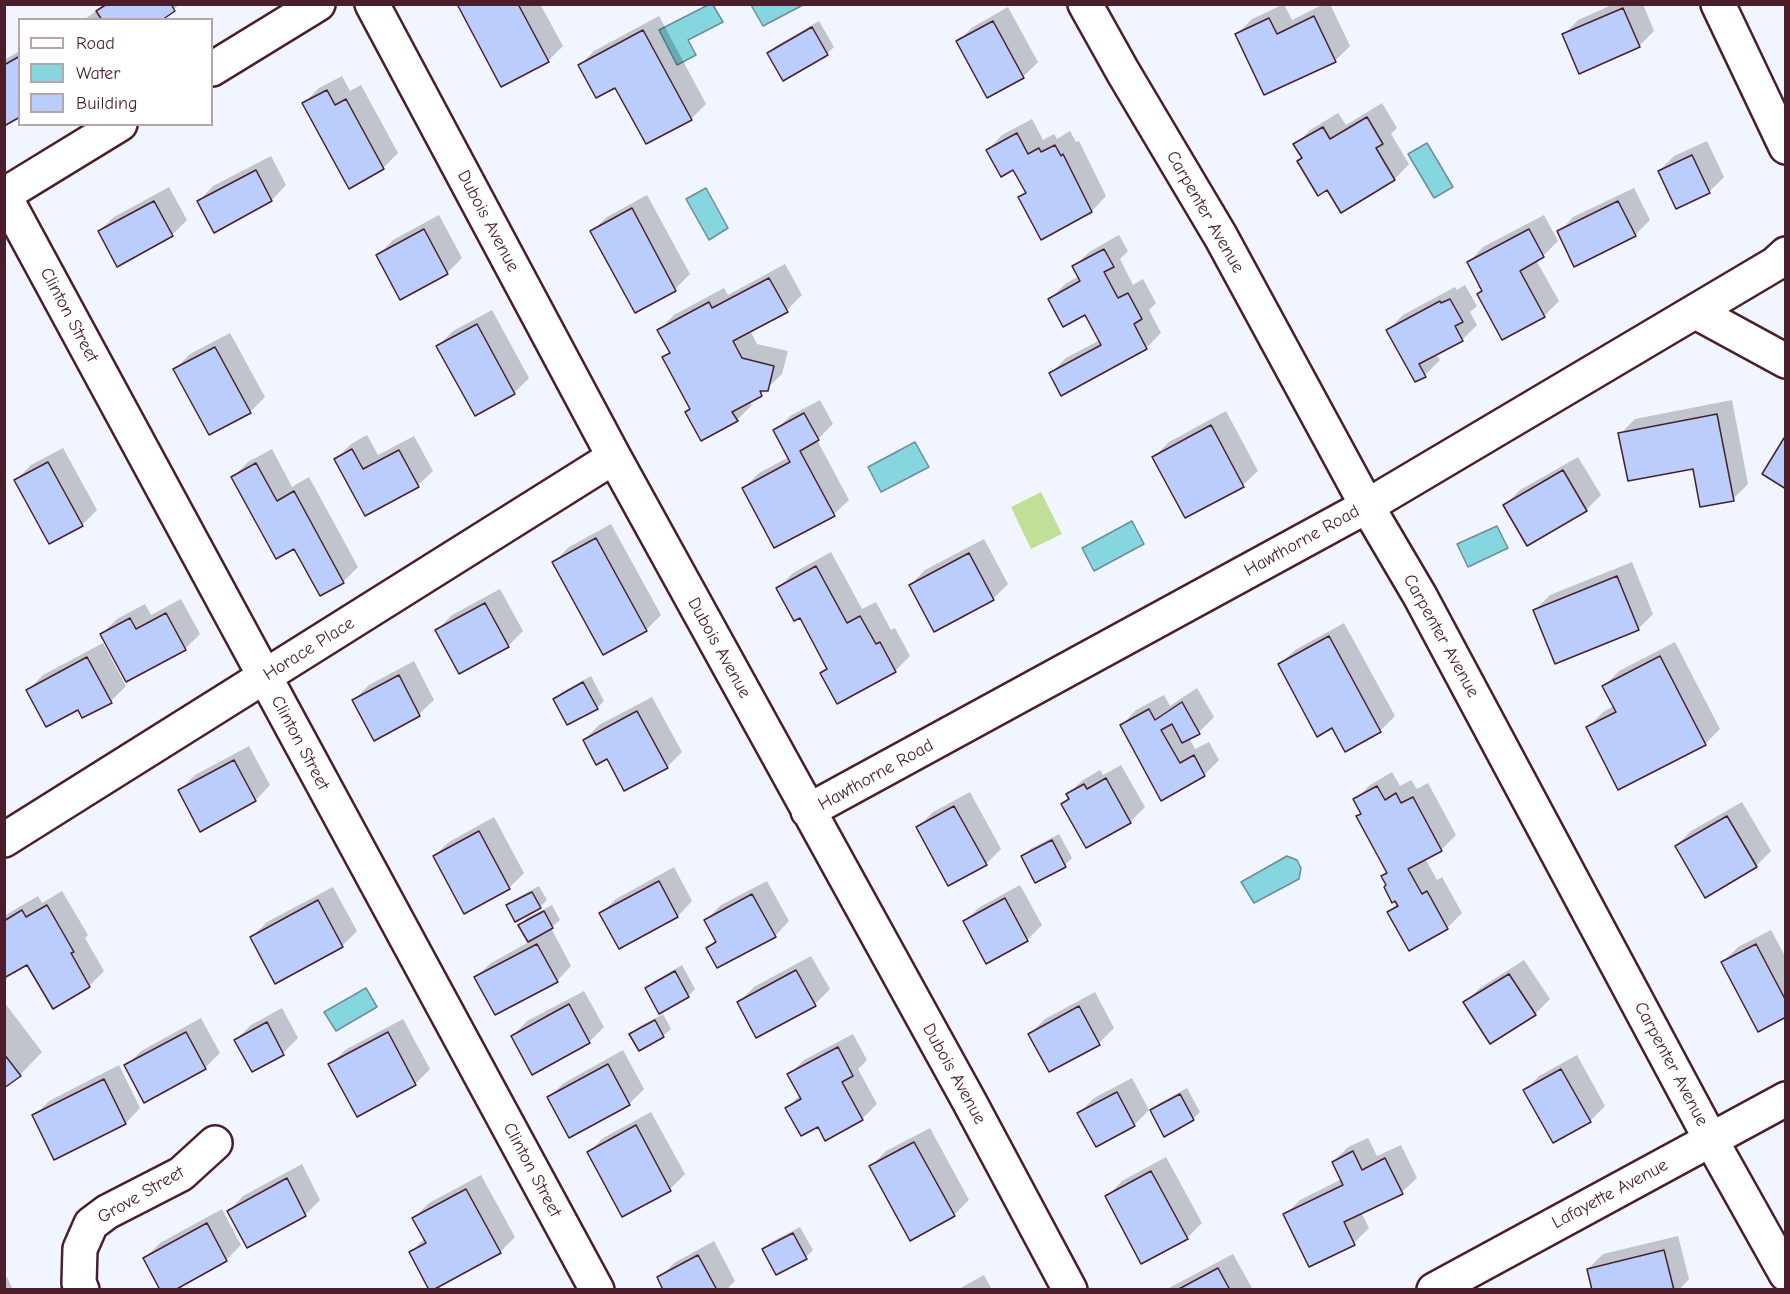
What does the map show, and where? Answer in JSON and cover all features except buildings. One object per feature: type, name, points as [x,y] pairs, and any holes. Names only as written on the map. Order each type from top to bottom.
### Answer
[{"type":"street","points":[[213,68],[318,4]]},
{"type":"street","name":"Dubois Avenue","points":[[372,4],[614,457],[969,1101],[1070,1290]]},
{"type":"street","name":"Carpenter Avenue","points":[[1085,4],[1221,237],[1367,506],[1420,596],[1785,1274]]},
{"type":"street","points":[[1718,4],[1785,147]]},
{"type":"street","points":[[4,195],[117,126]]},
{"type":"street","name":"Clinton Street","points":[[4,195],[597,1290]]},
{"type":"street","name":"Hawthorne Road","points":[[808,811],[1367,506],[1696,312],[1775,264],[1785,254]]},
{"type":"street","points":[[1696,312],[1785,361]]},
{"type":"street","name":"Horace Place","points":[[4,840],[614,457]]},
{"type":"street","name":"Lafayette Avenue","points":[[1434,1290],[1785,1099]]},
{"type":"street","name":"Grove Street","points":[[82,1290],[79,1283],[80,1249],[91,1224],[107,1212],[181,1174],[215,1143]]},
{"type":"green space","points":[[1041,492],[1062,534],[1031,549],[1011,507]]},
{"type":"water","points":[[708,5],[713,5],[723,22],[688,40],[696,55],[677,65],[659,30]]},
{"type":"water","points":[[751,5],[803,5],[763,26]]},
{"type":"water","points":[[1427,143],[1453,187],[1434,198],[1408,154]]},
{"type":"water","points":[[706,188],[728,228],[709,240],[686,199]]},
{"type":"water","points":[[915,442],[929,467],[881,492],[868,467]]},
{"type":"water","points":[[1132,521],[1144,544],[1094,571],[1082,548]]},
{"type":"water","points":[[1497,526],[1508,548],[1468,567],[1457,544]]},
{"type":"water","points":[[1287,856],[1297,860],[1301,868],[1299,879],[1254,903],[1241,882]]},
{"type":"water","points":[[366,988],[377,1007],[336,1031],[324,1012]]}]
